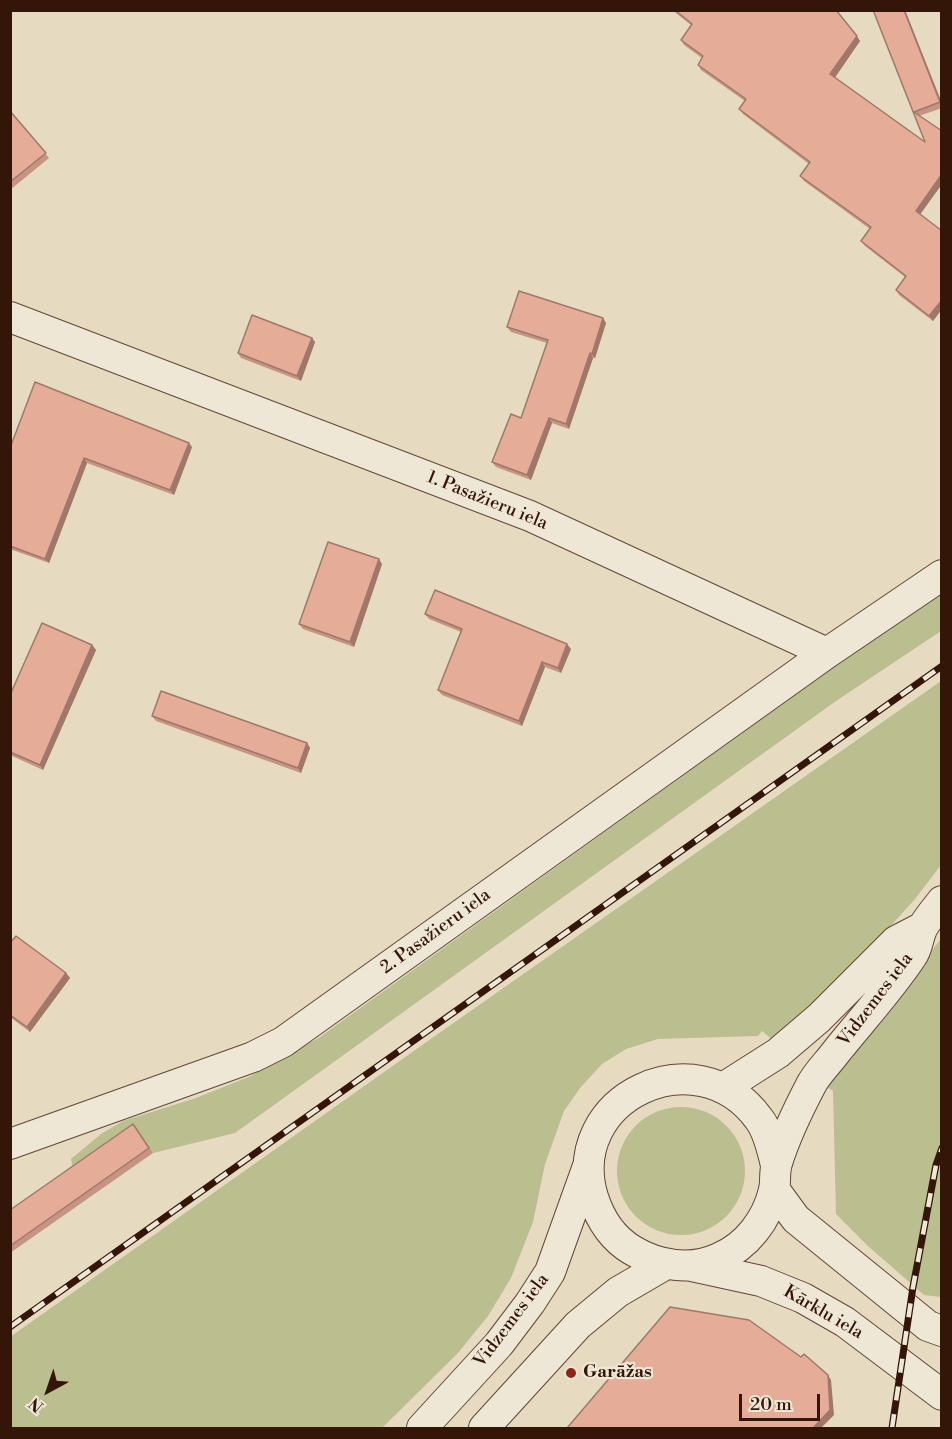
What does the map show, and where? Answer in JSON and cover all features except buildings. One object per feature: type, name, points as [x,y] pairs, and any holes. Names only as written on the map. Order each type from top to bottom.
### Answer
[{"type":"street","name":"1. Pasažieru iela","points":[[10,316],[530,516],[827,653]]},
{"type":"street","points":[[827,653],[942,575]]},
{"type":"street","name":"2. Pasažieru iela","points":[[10,1144],[254,1057],[283,1041],[827,653]]},
{"type":"street","name":"Vidzemes iela","points":[[484,1428],[578,1325],[618,1292],[677,1265],[719,1258],[745,1242],[764,1218],[775,1177],[812,1083],[913,955],[923,927],[942,901]]},
{"type":"street","name":"Vidzemes iela","points":[[723,1088],[778,1053],[819,1018],[896,940],[923,927]]},
{"type":"street","name":"Vidzemes iela","points":[[422,1428],[499,1344],[550,1272],[589,1164],[596,1134],[612,1109],[636,1090],[664,1080],[694,1079],[723,1088],[744,1101],[760,1120],[770,1141],[775,1177]]},
{"type":"street","name":"Vidzemes iela","points":[[589,1164],[590,1187],[596,1209],[608,1229],[624,1245],[644,1257],[677,1265]]},
{"type":"street","points":[[775,1177],[796,1219],[937,1334]]},
{"type":"street","name":"Kārklu iela","points":[[677,1265],[761,1281],[803,1298],[844,1322],[942,1395]]},
{"type":"green space","points":[[941,590],[941,631],[836,701],[235,1133],[153,1153],[136,1130],[74,1173],[71,1159],[101,1134],[123,1121],[196,1098],[251,1076],[320,1037]]},
{"type":"green space","points":[[941,681],[941,865],[915,899],[839,983],[775,1042],[762,1031],[758,1036],[658,1039],[626,1049],[602,1064],[580,1088],[564,1111],[545,1164],[533,1222],[511,1278],[488,1316],[458,1353],[382,1428],[11,1428],[10,1337]]},
{"type":"green space","points":[[941,939],[941,1297],[924,1295],[868,1246],[836,1214],[833,1091],[824,1085]]},
{"type":"green space","points":[[681,1107],[705,1112],[726,1126],[740,1147],[745,1171],[740,1195],[726,1216],[705,1230],[681,1235],[657,1230],[636,1216],[622,1195],[617,1171],[622,1147],[636,1126],[657,1112]]},
{"type":"railway","points":[[10,1327],[942,666]]},
{"type":"railway","points":[[892,1428],[913,1287],[936,1165],[942,1148]]},
{"type":"place","name":"Garāžas","points":[[571,1373]]}]
